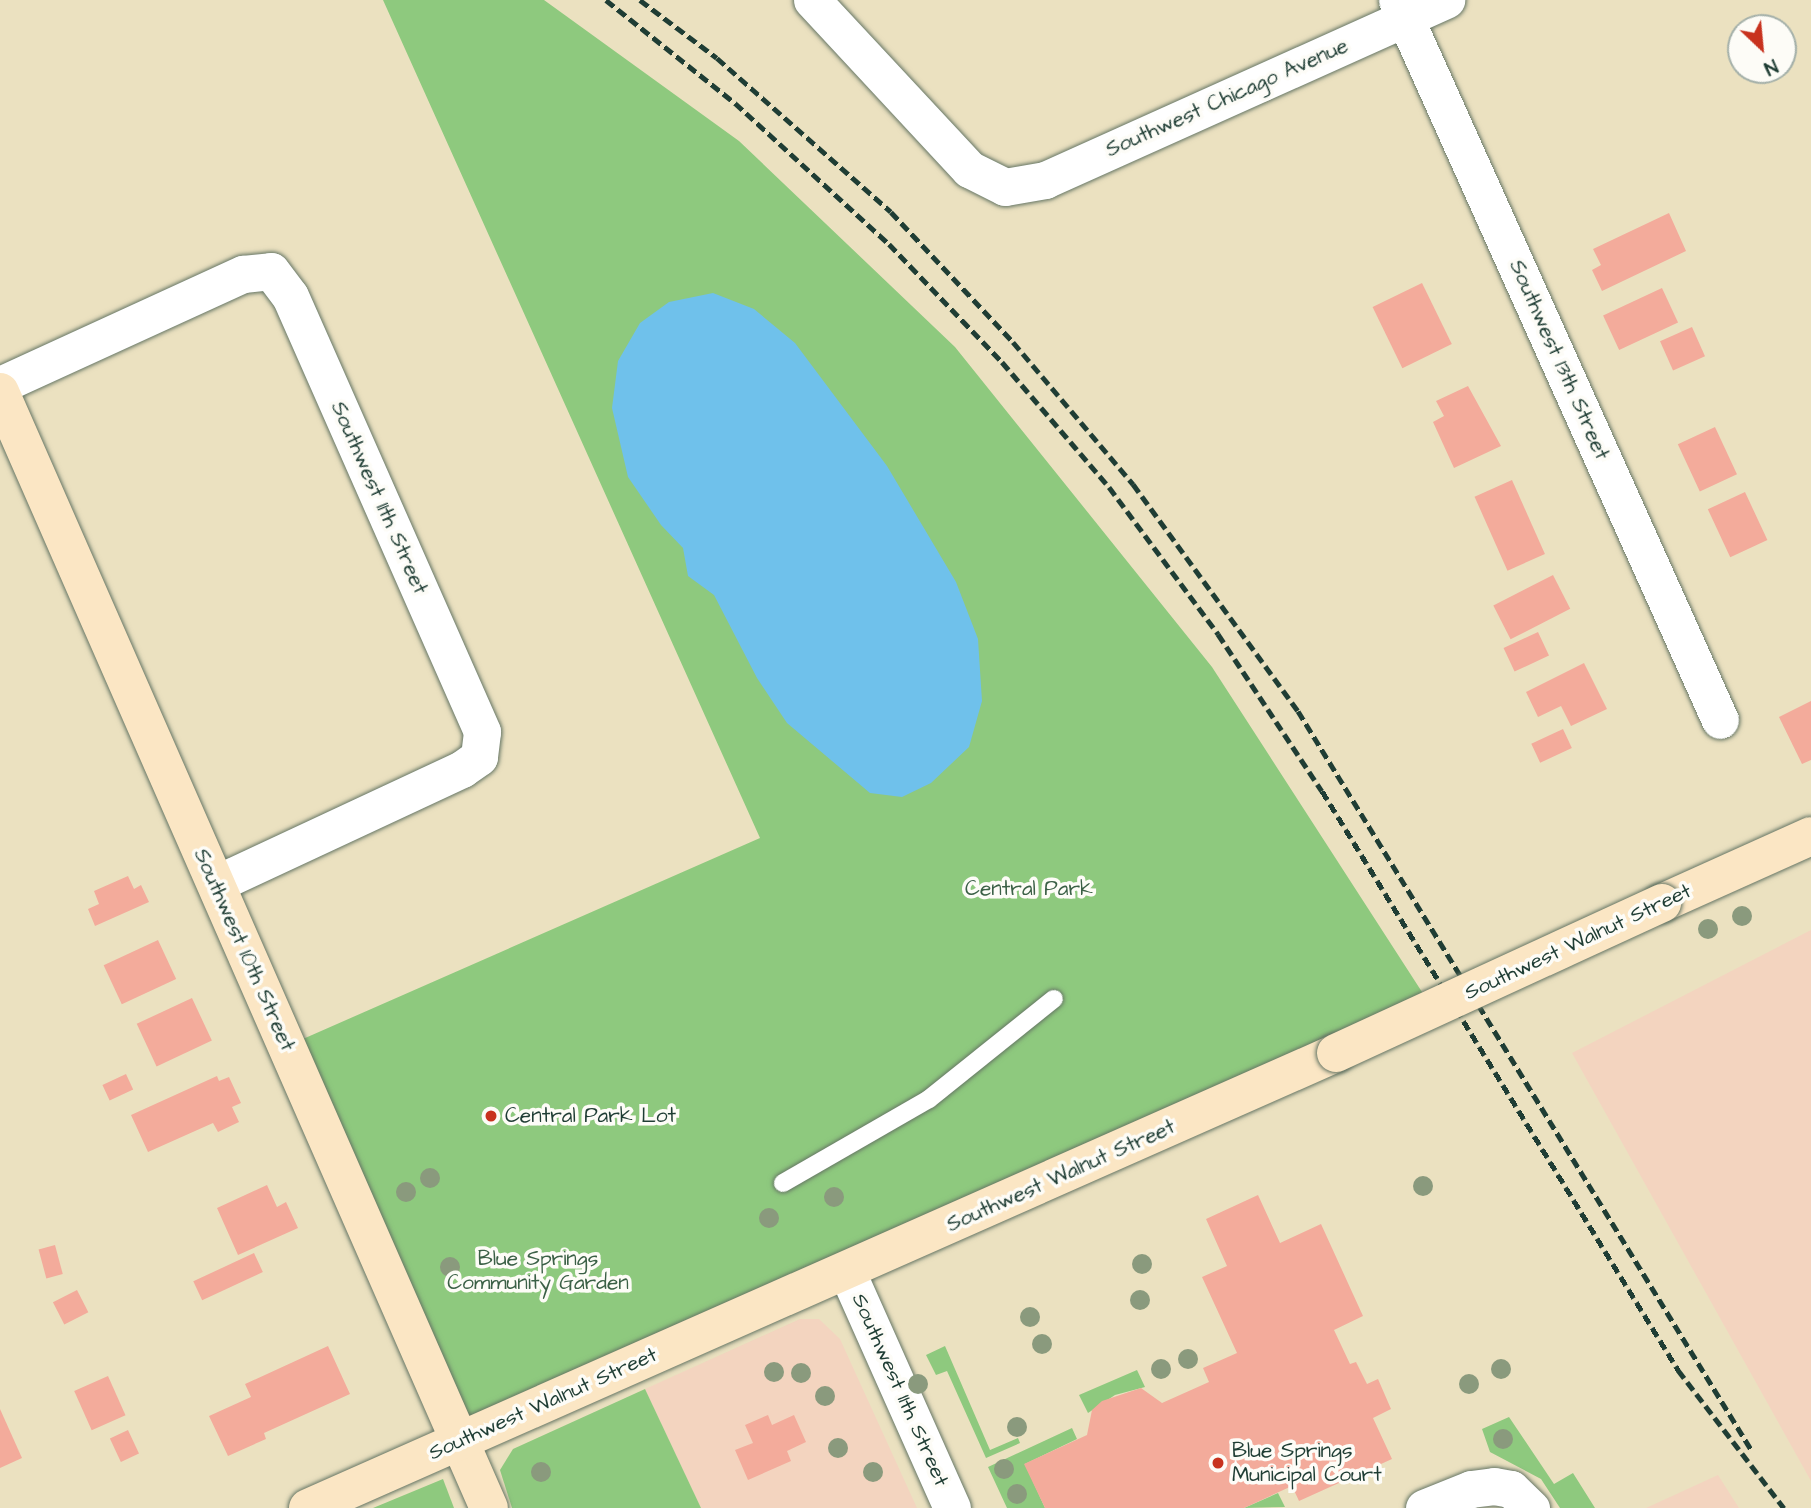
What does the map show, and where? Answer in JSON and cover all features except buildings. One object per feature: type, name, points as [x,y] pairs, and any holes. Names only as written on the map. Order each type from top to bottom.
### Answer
[{"type":"street","name":"Southwest Chicago Avenue","points":[[813,0],[970,169],[1004,187],[1045,180],[1401,9],[1446,0]]},
{"type":"street","name":"Southwest 13th Street","points":[[1401,9],[1720,720]]},
{"type":"street","name":"Southwest 11th Street","points":[[0,386],[243,274],[271,271],[290,296],[481,732],[479,757],[462,769],[215,884]]},
{"type":"street","name":"Southwest 10th Street","points":[[0,392],[489,1508]]},
{"type":"street","name":"Southwest Walnut Street","points":[[309,1508],[847,1272],[1811,836]]},
{"type":"street","name":"Southwest 11th Street","points":[[847,1272],[952,1508]]},
{"type":"street","points":[[1424,1508],[1471,1489],[1511,1489],[1531,1508]]},
{"type":"lane","points":[[783,1182],[929,1099],[1054,999]]},
{"type":"shaded area","points":[[1811,930],[1811,1481],[1572,1053]]},
{"type":"shaded area","points":[[800,1319],[819,1319],[840,1339],[917,1508],[701,1508],[645,1389]]},
{"type":"shaded area","points":[[1718,1475],[1739,1508],[1646,1508]]},
{"type":"green space","name":"Central Park","points":[[383,0],[544,0],[739,141],[955,347],[1212,667],[1433,1009],[460,1440],[287,1046],[760,838]]},
{"type":"green space","points":[[945,1346],[990,1450],[1018,1438],[1020,1443],[986,1458],[947,1371],[936,1375],[926,1355]]},
{"type":"green space","points":[[1137,1370],[1145,1387],[1115,1395],[1088,1413],[1079,1395]]},
{"type":"green space","points":[[645,1389],[701,1508],[512,1508],[500,1470],[513,1449]]},
{"type":"green space","points":[[1509,1417],[1554,1484],[1573,1473],[1595,1508],[1560,1508],[1541,1479],[1490,1452],[1482,1429]]},
{"type":"green space","points":[[1072,1428],[1077,1439],[1025,1464],[1045,1508],[1007,1508],[988,1467]]},
{"type":"green space","points":[[443,1479],[454,1508],[373,1508]]},
{"type":"green space","points":[[1278,1493],[1285,1507],[1244,1508]]},
{"type":"water","points":[[713,293],[754,309],[795,343],[887,466],[956,582],[978,639],[982,701],[969,747],[931,783],[902,797],[870,793],[787,723],[757,678],[714,595],[688,576],[683,548],[661,525],[628,477],[612,408],[618,361],[640,323],[669,302]]},
{"type":"railway","points":[[606,0],[735,103],[889,244],[1002,362],[1109,487],[1218,634],[1322,791],[1678,1370],[1784,1508]]},
{"type":"railway","points":[[640,0],[717,58],[891,212],[1013,342],[1133,484],[1298,711],[1752,1451]]},
{"type":"place","name":"Central Park Lot","points":[[491,1116]]},
{"type":"place","name":"Blue Springs Municipal Court","points":[[1218,1463]]},
{"type":"park label","name":"Blue Springs Community Garden","points":[[538,1271]]}]
